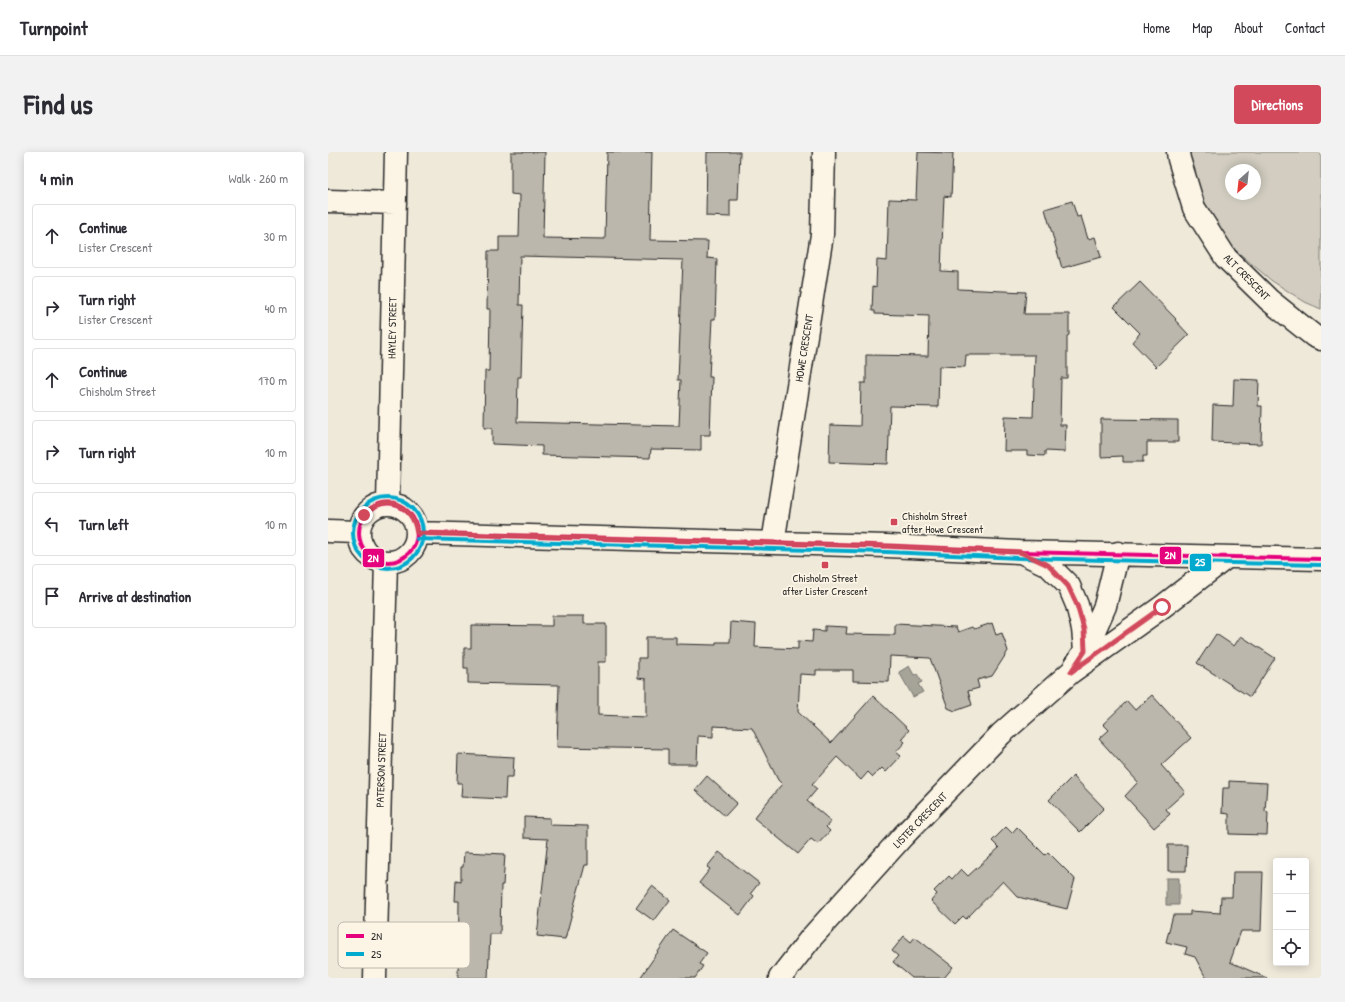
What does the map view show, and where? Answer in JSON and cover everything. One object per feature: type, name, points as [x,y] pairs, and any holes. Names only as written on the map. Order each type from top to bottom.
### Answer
[{"type":"street","name":"HAYLEY STREET","points":[[388,504],[396,152]]},
{"type":"street","name":"HOWE CRESCENT","points":[[773,543],[822,235],[824,152]]},
{"type":"street","name":"ALT CRESCENT","points":[[1178,152],[1194,208],[1226,258],[1269,300],[1321,340]]},
{"type":"street","points":[[328,201],[395,203]]},
{"type":"street","points":[[388,504],[397,505],[405,509],[411,516],[417,533],[416,542],[404,557],[396,561],[386,562],[370,556],[363,549],[358,532],[364,515],[379,505],[388,504]]},
{"type":"street","points":[[328,531],[358,532]]},
{"type":"street","points":[[417,533],[773,543],[1020,552],[1118,553],[1321,559]]},
{"type":"street","points":[[1020,552],[1048,565],[1068,586],[1077,605],[1084,629],[1085,651]]},
{"type":"street","name":"LISTER CRESCENT","points":[[1071,672],[1085,651],[1105,606],[1118,553]]},
{"type":"street","name":"LISTER CRESCENT","points":[[780,978],[811,938],[903,836],[1001,734],[1071,672],[1156,612],[1227,557]]},
{"type":"street","name":"PATERSON STREET","points":[[376,922],[386,562]]},
{"type":"street","name":"PATERSON STREET","points":[[375,968],[375,978]]},
{"type":"shaded area","points":[[1184,152],[1321,152],[1321,309],[1305,302],[1272,281],[1233,248],[1202,207]]},
{"type":"shaded area","points":[[909,666],[914,675],[917,674],[922,682],[918,684],[923,692],[913,697],[899,672]]},
{"type":"shaded area","points":[[1166,878],[1179,878],[1179,905],[1166,905]]},
{"type":"building","points":[[511,152],[545,152],[543,238],[605,239],[607,152],[652,152],[650,240],[708,241],[707,258],[717,259],[715,319],[712,319],[709,377],[712,377],[710,435],[701,435],[701,450],[651,449],[650,458],[542,455],[542,446],[492,444],[492,428],[484,428],[485,371],[489,371],[490,309],[487,309],[488,251],[499,251],[499,237],[519,237],[520,195],[511,194]],"holes":[[[520,256],[683,260],[678,380],[681,380],[679,426],[517,422],[518,377],[521,377],[523,305],[519,305]]]},
{"type":"building","points":[[707,152],[740,152],[738,200],[730,200],[730,217],[706,216]]},
{"type":"building","points":[[918,152],[953,153],[951,197],[944,196],[941,271],[958,272],[958,289],[1026,292],[1024,314],[1069,314],[1069,335],[1067,336],[1067,378],[1061,378],[1060,425],[1066,425],[1065,452],[1045,451],[1045,456],[1027,455],[1027,451],[1004,451],[1005,416],[1033,417],[1035,355],[966,355],[965,367],[939,366],[938,407],[890,406],[888,464],[829,462],[830,425],[860,426],[861,383],[866,383],[866,355],[928,356],[929,316],[875,314],[875,311],[872,311],[873,286],[876,287],[877,260],[887,261],[889,199],[916,200]]},
{"type":"building","points":[[1072,201],[1077,217],[1081,216],[1088,239],[1095,237],[1101,257],[1062,268],[1045,209]]},
{"type":"building","points":[[1140,282],[1176,319],[1175,320],[1189,335],[1156,367],[1132,342],[1140,333],[1114,307]]},
{"type":"building","points":[[1234,379],[1259,380],[1258,406],[1262,406],[1261,444],[1212,442],[1213,405],[1233,406]]},
{"type":"building","points":[[1101,419],[1178,420],[1178,442],[1147,442],[1147,456],[1143,456],[1143,462],[1123,462],[1123,456],[1101,457]]},
{"type":"building","points":[[552,616],[584,616],[584,624],[606,624],[606,662],[598,662],[598,715],[646,717],[646,679],[638,678],[638,658],[646,658],[646,637],[676,637],[676,644],[716,645],[716,642],[730,642],[731,622],[756,624],[755,647],[798,649],[798,641],[812,642],[813,630],[825,631],[825,626],[847,627],[846,634],[895,635],[895,624],[956,627],[958,632],[972,627],[974,629],[992,623],[996,635],[1002,633],[1008,651],[992,676],[977,680],[979,688],[968,691],[972,705],[955,711],[948,708],[930,658],[890,656],[889,682],[853,681],[853,670],[816,670],[816,675],[800,674],[798,712],[831,743],[873,696],[909,730],[901,739],[905,742],[896,752],[901,756],[886,772],[882,768],[873,777],[868,772],[861,780],[837,757],[812,785],[817,789],[807,801],[831,821],[826,827],[830,831],[818,844],[811,839],[798,854],[754,818],[782,784],[778,780],[752,728],[713,726],[713,737],[698,736],[697,764],[668,764],[668,749],[557,747],[559,685],[468,683],[468,668],[464,668],[464,648],[471,648],[471,625],[552,626]]},
{"type":"building","points":[[1216,634],[1234,646],[1241,636],[1275,658],[1250,697],[1197,663]]},
{"type":"building","points":[[1152,695],[1191,738],[1161,765],[1185,792],[1166,809],[1170,814],[1154,828],[1125,796],[1138,782],[1099,739],[1109,730],[1103,724],[1127,701],[1135,710]]},
{"type":"building","points":[[458,754],[514,757],[513,777],[506,777],[505,799],[461,797],[462,783],[457,783]]},
{"type":"building","points":[[707,776],[737,803],[725,816],[695,790]]},
{"type":"building","points":[[1073,776],[1104,808],[1080,832],[1049,800]]},
{"type":"building","points":[[1229,781],[1267,783],[1265,811],[1268,813],[1267,835],[1229,834],[1229,814],[1222,813],[1223,788],[1229,788]]},
{"type":"building","points":[[524,817],[550,818],[550,825],[588,826],[588,865],[585,865],[565,939],[537,936],[548,839],[524,838]]},
{"type":"building","points":[[1006,827],[1012,833],[1017,827],[1045,855],[1048,852],[1075,879],[1067,909],[1018,897],[1003,881],[966,919],[963,916],[955,924],[931,901],[937,894],[934,891],[949,876],[952,879],[961,869],[968,876],[999,848],[992,841]]},
{"type":"building","points":[[1168,845],[1187,845],[1186,871],[1168,871]]},
{"type":"building","points":[[464,852],[505,854],[503,885],[501,885],[500,934],[490,934],[488,978],[458,978],[458,968],[470,968],[470,922],[459,922],[459,901],[455,901],[456,880],[461,881],[461,867],[463,867]]},
{"type":"building","points":[[719,852],[759,883],[751,893],[754,896],[740,915],[699,883],[710,869],[707,867]]},
{"type":"building","points":[[1233,872],[1263,872],[1261,931],[1241,931],[1230,962],[1267,978],[1206,978],[1195,957],[1185,954],[1187,947],[1166,942],[1173,915],[1190,915],[1190,911],[1220,913],[1221,897],[1232,897]]},
{"type":"building","points":[[652,886],[670,900],[654,921],[636,908]]},
{"type":"building","points":[[673,930],[707,953],[699,964],[703,966],[695,978],[640,978]]},
{"type":"building","points":[[904,936],[911,942],[915,937],[953,967],[944,978],[912,978],[893,962],[898,956],[892,951]]},
{"type":"transit line","name":"2S","points":[[388,498],[401,501],[413,508],[420,520],[423,533],[420,546],[413,558],[401,565],[388,568],[375,565],[363,558],[356,546],[353,533],[356,520],[363,508],[375,501],[388,498]]},
{"type":"transit line","name":"2N","points":[[388,504],[399,506],[409,512],[415,522],[417,533],[415,544],[409,554],[399,560],[388,562],[377,560],[367,554],[361,544],[359,533],[361,522],[367,512],[377,506],[388,504]]},
{"type":"transit line","name":"2N","points":[[417,533],[887,546],[1019,552],[1321,559]]},
{"type":"transit line","name":"2S","points":[[417,539],[887,552],[1019,558],[1321,565]]},
{"type":"place","name":"Chisholm Street after Howe Crescent","points":[[894,522]]},
{"type":"place","name":"Chisholm Street after Lister Crescent","points":[[825,565]]},
{"type":"route","points":[[364,515],[379,505],[397,505],[405,509],[411,516],[417,533],[887,546],[1020,552],[1048,565],[1068,586],[1077,605],[1084,629],[1085,651],[1071,672],[1103,651],[1162,607]]}]
